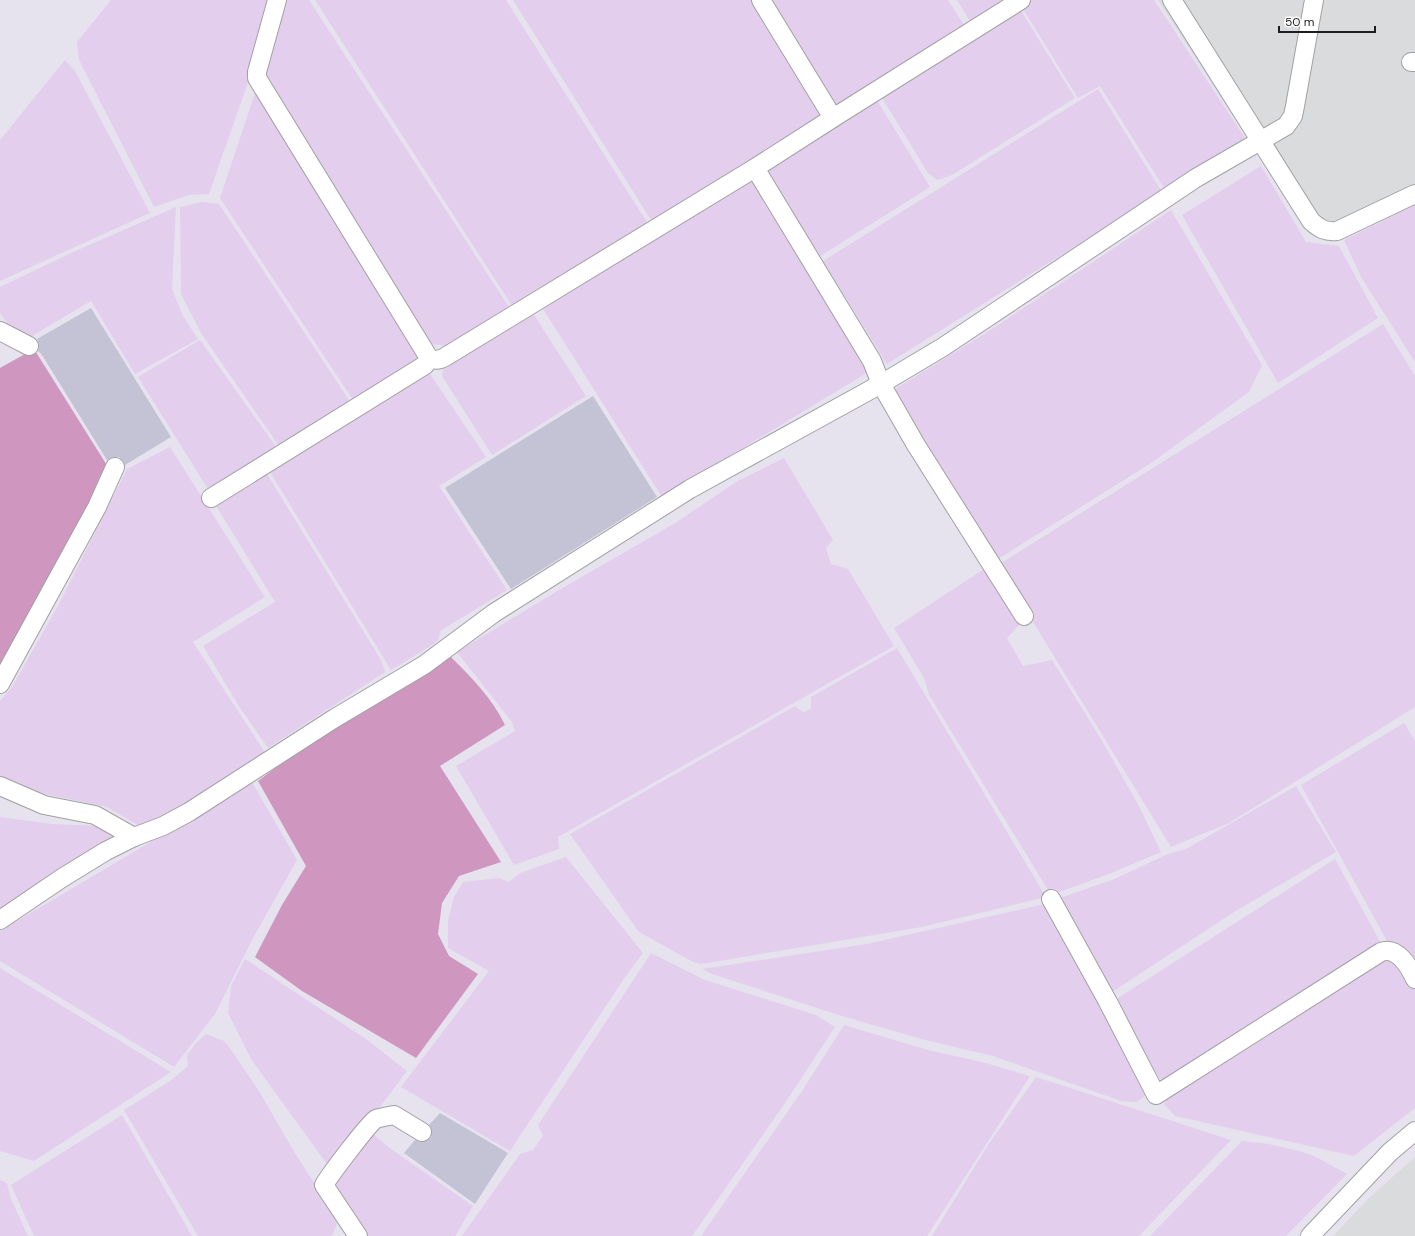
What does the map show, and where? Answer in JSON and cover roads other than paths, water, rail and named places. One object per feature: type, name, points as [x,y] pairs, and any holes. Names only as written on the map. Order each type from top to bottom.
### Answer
[{"type":"street","points":[[277,0],[257,72],[257,78],[429,358],[437,360],[441,359],[755,168],[1021,0]]},
{"type":"street","points":[[761,0],[833,118]]},
{"type":"street","points":[[1172,0],[1262,140],[1311,221],[1319,228],[1327,231],[1336,230],[1358,222],[1415,194]]},
{"type":"street","points":[[0,920],[106,850],[163,826],[188,812],[335,718],[424,665],[494,613],[690,489],[881,384],[943,347],[1196,178],[1286,126],[1293,116],[1314,0]]},
{"type":"street","points":[[755,168],[872,360],[881,384],[951,502],[1024,616]]},
{"type":"street","points":[[0,331],[28,346]]},
{"type":"street","points":[[211,498],[425,366],[429,358]]},
{"type":"street","points":[[0,684],[97,507],[115,466]]},
{"type":"street","points":[[0,786],[44,805],[95,815],[134,837]]},
{"type":"street","points":[[1051,899],[1108,1002],[1156,1095],[1381,952],[1386,950],[1400,957],[1410,968],[1415,979]]},
{"type":"street","points":[[358,1236],[324,1185],[329,1175],[339,1166],[375,1120],[394,1115],[422,1132]]},
{"type":"street","points":[[1310,1236],[1390,1152],[1415,1131]]}]
